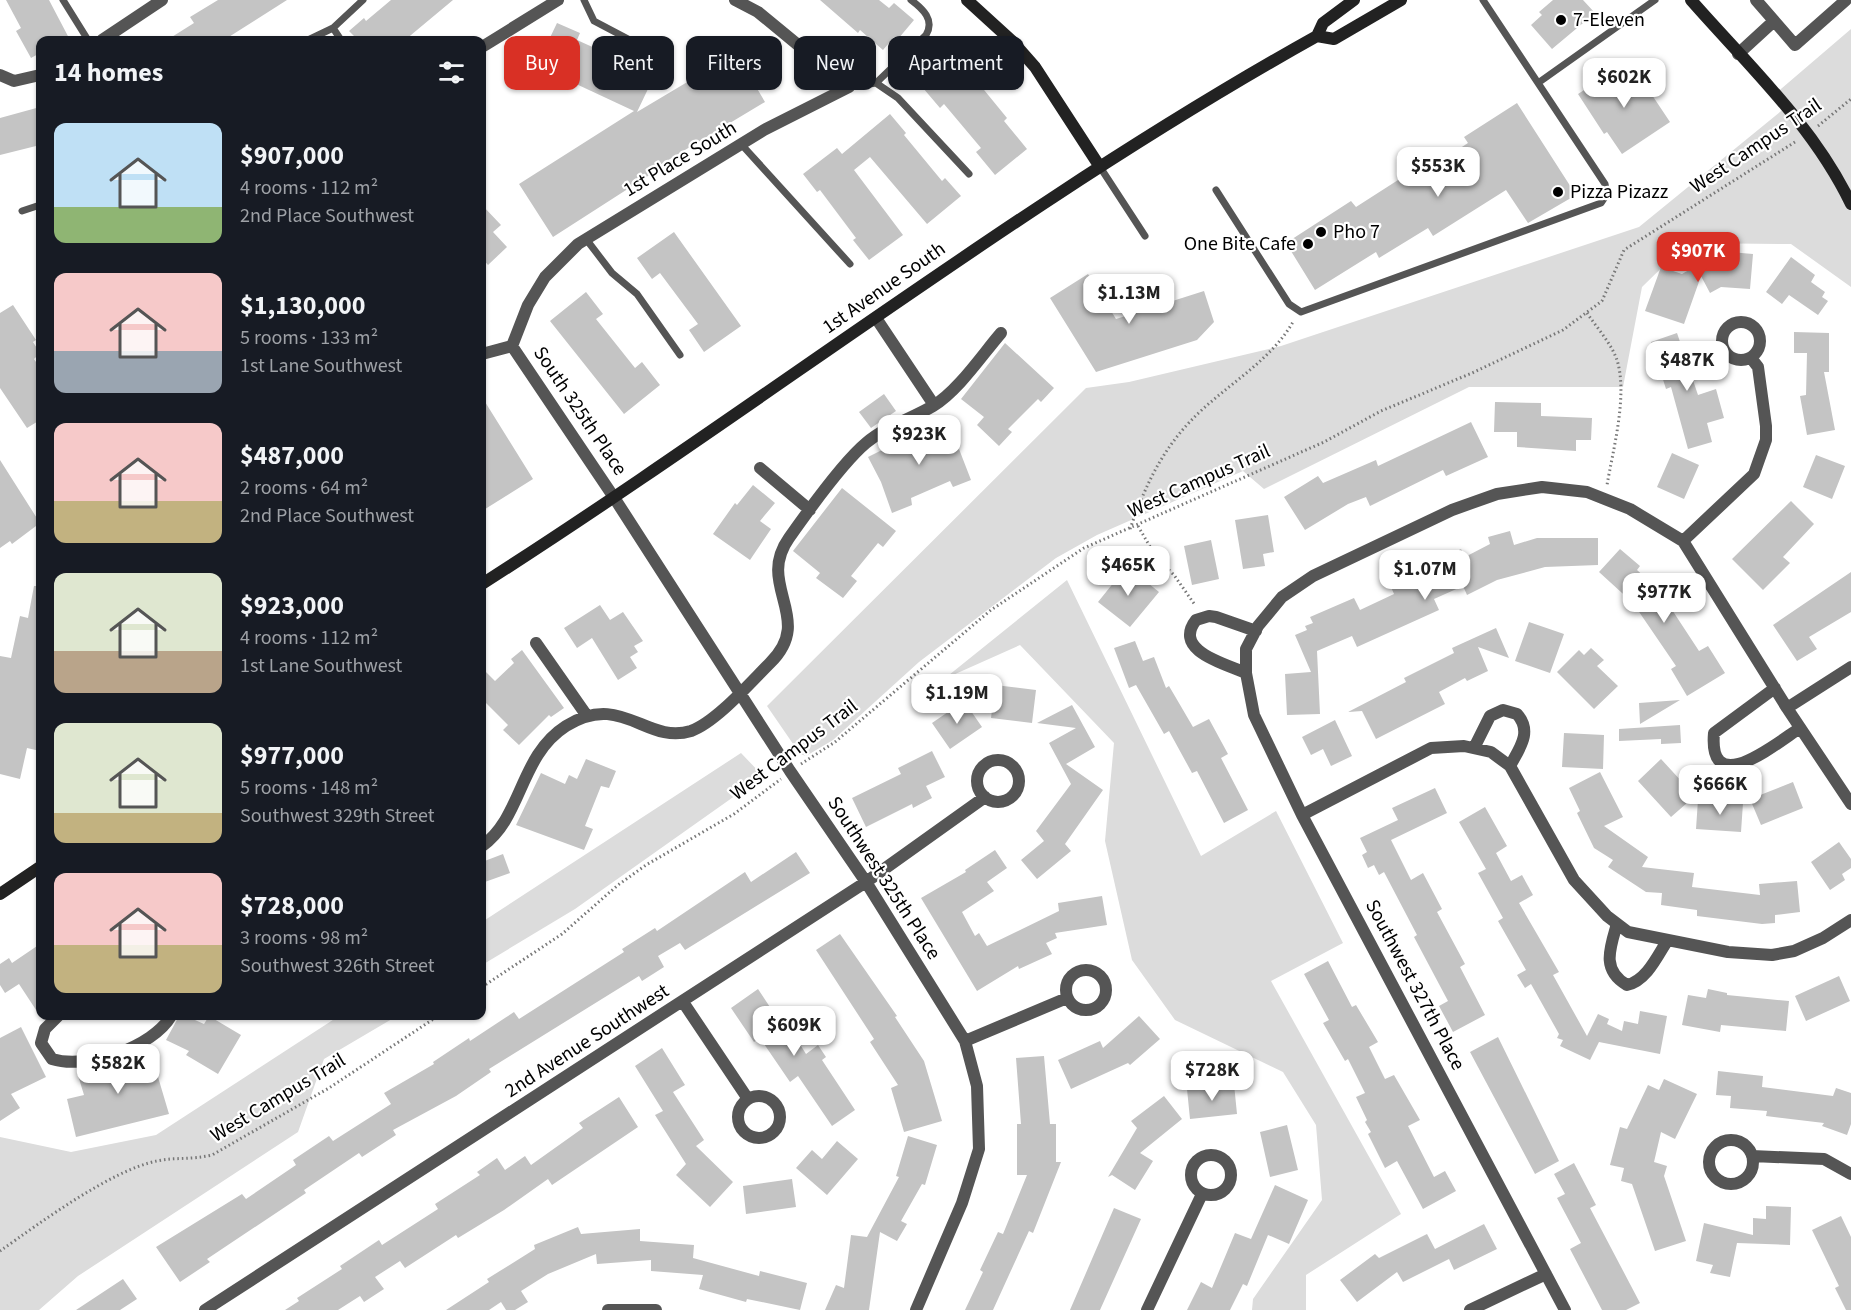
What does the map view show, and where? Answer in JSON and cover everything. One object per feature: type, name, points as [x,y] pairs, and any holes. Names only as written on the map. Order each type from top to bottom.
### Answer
[{"type":"main road","points":[[967,0],[1013,42],[1035,67],[1100,167]]},
{"type":"main road","name":"1st Avenue South","points":[[486,581],[615,499],[876,318],[1100,167],[1221,90],[1317,36],[1323,23],[1354,0]]},
{"type":"main road","name":"1st Avenue South","points":[[1317,36],[1334,39],[1401,0]]},
{"type":"main road","points":[[1691,0],[1809,134],[1840,180],[1851,204]]},
{"type":"main road","points":[[0,894],[36,870]]},
{"type":"street","points":[[108,36],[162,0]]},
{"type":"street","points":[[486,45],[558,0]]},
{"type":"street","points":[[735,0],[758,12],[794,42]]},
{"type":"street","points":[[1756,0],[1796,45],[1846,0]]},
{"type":"street","points":[[1738,54],[1774,21]]},
{"type":"street","points":[[0,75],[14,81],[36,76]]},
{"type":"street","name":"1st Place South","points":[[512,346],[528,305],[545,277],[586,239],[741,144],[843,90]]},
{"type":"street","points":[[876,318],[934,405]]},
{"type":"street","points":[[486,842],[502,826],[523,778],[540,750],[560,730],[586,716],[610,713],[663,731],[685,732],[706,723],[777,656],[787,640],[789,622],[778,580],[778,566],[785,544],[867,441],[945,397],[1001,333]]},
{"type":"street","points":[[486,353],[512,346]]},
{"type":"street","name":"South 325th Place","points":[[512,346],[615,499]]},
{"type":"street","points":[[1683,541],[1754,474],[1766,440],[1766,426],[1758,367],[1751,358]]},
{"type":"street","points":[[760,468],[810,510]]},
{"type":"street","points":[[1246,673],[1203,654],[1192,645],[1190,632],[1192,626],[1202,617],[1216,617],[1257,628],[1282,597],[1312,576],[1452,510],[1497,494],[1542,487],[1587,492],[1630,509],[1683,541],[1787,708],[1851,804]]},
{"type":"street","name":"Southwest 325th Place","points":[[615,499],[790,771],[866,882],[965,1041],[977,1086],[979,1149],[962,1203],[916,1310]]},
{"type":"street","name":"Southwest 327th Place","points":[[1257,628],[1246,649],[1246,673],[1254,716],[1302,815],[1565,1310]]},
{"type":"street","points":[[536,643],[586,716]]},
{"type":"street","points":[[1787,708],[1851,667]]},
{"type":"street","points":[[1775,688],[1714,733],[1713,747],[1720,760],[1728,765],[1743,765],[1800,728]]},
{"type":"street","points":[[1474,748],[1490,716],[1503,710],[1517,714],[1525,727],[1525,734],[1510,766]]},
{"type":"street","points":[[1302,815],[1431,748],[1474,748],[1491,752],[1510,766],[1574,880],[1617,924],[1628,932],[1728,952],[1772,955],[1794,951],[1822,938],[1851,920]]},
{"type":"street","name":"2nd Avenue Southwest","points":[[205,1310],[866,882],[985,797]]},
{"type":"street","points":[[1617,924],[1608,953],[1609,964],[1618,980],[1627,985],[1635,984],[1645,975],[1667,941]]},
{"type":"street","points":[[965,1041],[1067,998]]},
{"type":"street","points":[[683,1002],[748,1099]]},
{"type":"street","points":[[54,1020],[45,1029],[41,1043],[52,1059],[70,1062],[110,1055],[140,1044],[156,1034],[168,1020]]},
{"type":"street","points":[[1752,1156],[1824,1159],[1851,1174]]},
{"type":"street","points":[[1147,1310],[1202,1194]]},
{"type":"street","points":[[1470,1310],[1546,1274]]},
{"type":"street","points":[[608,1310],[656,1310]]},
{"type":"lane","points":[[63,0],[86,36]]},
{"type":"lane","points":[[316,36],[333,28],[363,0]]},
{"type":"lane","points":[[584,0],[594,21],[622,36]]},
{"type":"lane","points":[[912,0],[926,15],[930,28],[876,83],[898,98],[969,174]]},
{"type":"lane","points":[[1216,190],[1289,304],[1299,312],[1330,303],[1603,201],[1607,194],[1605,184],[1483,0]]},
{"type":"lane","points":[[1538,83],[1655,0]]},
{"type":"lane","points":[[333,28],[338,36]]},
{"type":"lane","points":[[741,144],[850,264]]},
{"type":"lane","points":[[1100,167],[1145,236]]},
{"type":"lane","points":[[22,211],[36,206]]},
{"type":"lane","points":[[586,239],[612,273],[637,294],[680,356]]},
{"type":"path","name":"West Campus Trail","points":[[486,984],[562,934],[637,872],[734,814],[790,771],[835,742],[991,609],[1084,548],[1324,442],[1381,411],[1472,373],[1563,330],[1602,301],[1624,250],[1809,134],[1851,99]]},
{"type":"path","points":[[1130,529],[1146,482],[1157,463],[1202,409],[1252,370],[1284,336],[1299,312]]},
{"type":"path","points":[[1586,313],[1617,359],[1620,374],[1619,412],[1605,499]]},
{"type":"path","points":[[1138,525],[1156,557],[1174,575],[1202,617]]},
{"type":"path","name":"West Campus Trail","points":[[0,1251],[50,1216],[129,1170],[158,1161],[191,1160],[212,1155],[329,1088],[432,1020]]},
{"type":"shaded area","points":[[1851,29],[1851,287],[1791,244],[1687,243],[1642,287],[1623,387],[1469,387],[1264,489],[1243,471],[1097,535],[1056,558],[919,662],[833,740],[806,756],[800,754],[767,706],[1086,388],[1129,382],[1281,346],[1639,227],[1786,107],[1775,94]]},
{"type":"shaded area","points":[[1067,580],[1201,856],[1276,811],[1343,943],[1271,981],[1401,1214],[1306,1275],[1306,1310],[1252,1310],[1253,1299],[1322,1200],[1316,1125],[1283,1072],[1175,1020],[1132,960],[1105,841],[1114,743],[1020,645],[944,679]]},
{"type":"shaded area","points":[[741,753],[763,776],[575,909],[486,963],[486,919]]},
{"type":"shaded area","points":[[333,1020],[390,1020],[324,1059],[298,1132],[78,1276],[39,1310],[0,1310],[0,1137],[71,1152],[156,1135]]},
{"type":"building","points":[[6,0],[49,0],[68,36],[36,36],[36,55],[31,58],[16,31],[21,28]]},
{"type":"building","points":[[218,0],[287,0],[230,36],[173,36],[194,23],[190,17]]},
{"type":"building","points":[[391,0],[453,0],[410,36],[354,36],[349,31],[364,18],[366,21]]},
{"type":"building","points":[[820,0],[879,0],[889,8],[894,3],[914,20],[901,36],[888,36],[888,44],[883,50],[876,44],[876,36],[867,36],[860,30],[858,33]]},
{"type":"building","name":"7-Eleven","points":[[1553,0],[1583,0],[1595,13],[1552,49],[1531,25],[1542,15],[1539,12]]},
{"type":"building","points":[[557,23],[580,33],[579,36],[551,36]]},
{"type":"building","points":[[580,41],[592,47],[592,90],[648,90],[637,112],[686,83],[686,90],[758,90],[765,102],[650,171],[651,174],[553,237],[519,184],[634,111],[580,86]]},
{"type":"building","points":[[1624,64],[1636,82],[1638,81],[1645,91],[1648,89],[1670,122],[1622,154],[1607,132],[1604,134],[1578,94]]},
{"type":"building","points":[[925,90],[984,90],[1007,118],[1004,121],[1027,149],[995,175],[976,152],[981,148],[944,104],[940,108]]},
{"type":"building","points":[[1517,103],[1576,195],[1528,223],[1506,190],[1433,236],[1428,228],[1379,258],[1376,252],[1315,290],[1286,243],[1351,201],[1356,207],[1409,173],[1413,179],[1468,143],[1464,137]]},
{"type":"building","points":[[36,108],[36,146],[0,155],[0,118]]},
{"type":"building","points":[[890,114],[906,133],[904,135],[942,181],[945,178],[961,196],[927,224],[870,157],[854,170],[903,235],[869,260],[853,240],[856,238],[820,190],[817,192],[803,174],[837,148],[842,154]]},
{"type":"building","points":[[486,209],[501,225],[493,232],[507,247],[488,265],[486,263]]},
{"type":"building","points":[[674,232],[741,326],[704,352],[689,330],[698,324],[660,273],[652,279],[637,258]]},
{"type":"building","points":[[1727,248],[1730,252],[1753,254],[1750,289],[1721,287],[1710,293],[1701,276],[1684,324],[1645,311],[1661,267],[1682,274]]},
{"type":"building","points":[[1791,257],[1815,275],[1811,282],[1825,292],[1822,297],[1828,301],[1818,315],[1789,295],[1782,304],[1766,292]]},
{"type":"building","points":[[1088,274],[1116,319],[1204,291],[1214,322],[1197,340],[1096,372],[1050,298]]},
{"type":"building","points":[[586,292],[603,314],[596,319],[635,368],[642,362],[660,385],[624,414],[550,321]]},
{"type":"building","points":[[13,305],[36,340],[33,342],[36,347],[34,359],[36,362],[36,422],[27,428],[0,388],[0,313]]},
{"type":"building","points":[[1794,332],[1829,333],[1829,372],[1824,372],[1835,430],[1807,435],[1800,396],[1806,395],[1807,353],[1794,353]]},
{"type":"building","points":[[1677,333],[1698,395],[1716,389],[1724,418],[1707,423],[1712,442],[1688,449],[1671,387],[1666,389],[1651,342]]},
{"type":"building","points":[[1005,343],[1054,388],[1041,402],[1038,399],[1008,429],[1012,432],[999,446],[977,425],[984,417],[961,399]]},
{"type":"building","points":[[884,394],[896,411],[871,428],[859,412]]},
{"type":"building","points":[[1495,402],[1541,403],[1541,416],[1592,418],[1591,440],[1576,440],[1576,451],[1517,447],[1517,432],[1494,432]]},
{"type":"building","points":[[486,403],[533,479],[486,508]]},
{"type":"building","points":[[940,421],[955,451],[959,449],[971,480],[953,487],[950,481],[911,498],[912,505],[892,513],[881,482],[868,457]]},
{"type":"building","points":[[1471,422],[1488,457],[1446,476],[1443,470],[1370,506],[1366,497],[1348,504],[1305,530],[1284,497],[1318,476],[1323,483],[1376,460],[1378,466]]},
{"type":"building","points":[[1672,453],[1699,465],[1684,499],[1657,487]]},
{"type":"building","points":[[1816,455],[1845,466],[1832,499],[1803,487]]},
{"type":"building","points":[[0,460],[36,517],[36,526],[12,544],[10,541],[0,548]]},
{"type":"building","points":[[753,485],[775,503],[760,521],[771,529],[750,560],[713,534],[735,503],[737,505]]},
{"type":"building","points":[[842,488],[896,531],[883,547],[878,543],[851,576],[857,581],[843,598],[816,578],[820,573],[793,551]]},
{"type":"building","points":[[1791,501],[1814,524],[1783,557],[1790,563],[1763,590],[1732,559]]},
{"type":"building","points":[[1268,515],[1274,552],[1263,554],[1265,566],[1243,569],[1235,520]]},
{"type":"building","points":[[1510,531],[1514,545],[1537,538],[1598,538],[1598,565],[1545,567],[1497,580],[1467,595],[1463,586],[1434,599],[1439,610],[1357,647],[1352,636],[1317,651],[1320,714],[1287,715],[1285,674],[1311,672],[1295,635],[1307,630],[1305,626],[1313,623],[1310,617],[1354,598],[1360,610],[1394,594],[1388,580],[1408,571],[1413,582],[1446,566],[1442,558],[1461,549],[1465,557],[1490,544],[1488,537]]},
{"type":"building","points":[[1211,540],[1219,579],[1192,585],[1184,546]]},
{"type":"building","points":[[1620,549],[1640,566],[1637,570],[1659,590],[1699,651],[1708,646],[1725,673],[1687,696],[1671,669],[1676,666],[1633,603],[1599,572]]},
{"type":"building","points":[[1127,566],[1159,592],[1130,627],[1098,602]]},
{"type":"building","points":[[1851,572],[1851,612],[1809,637],[1817,649],[1797,661],[1773,625]]},
{"type":"building","points":[[34,586],[36,586],[36,750],[27,748],[20,779],[0,774],[0,656],[11,658],[20,616],[28,618]]},
{"type":"building","points":[[600,605],[610,620],[623,612],[643,641],[634,646],[638,652],[630,657],[637,668],[618,680],[592,638],[577,648],[564,628]]},
{"type":"building","points":[[1529,622],[1564,634],[1550,673],[1515,661]]},
{"type":"building","points":[[1496,628],[1509,658],[1478,647],[1488,671],[1467,681],[1465,678],[1439,692],[1445,704],[1376,739],[1362,711],[1348,712],[1406,682],[1404,678],[1454,653],[1452,648]]},
{"type":"building","points":[[1135,641],[1143,661],[1154,657],[1166,688],[1169,686],[1193,727],[1209,719],[1228,754],[1221,758],[1248,810],[1224,823],[1197,771],[1192,773],[1169,731],[1164,734],[1136,685],[1129,688],[1114,648]]},
{"type":"building","points":[[1591,648],[1604,660],[1597,666],[1618,686],[1594,709],[1557,672],[1579,650],[1584,655]]},
{"type":"building","points":[[522,650],[564,708],[551,717],[549,715],[519,745],[503,730],[508,725],[486,703],[486,672],[495,681],[514,663],[511,659]]},
{"type":"building","points":[[995,685],[1036,690],[1032,723],[991,718]]},
{"type":"building","points":[[1680,700],[1640,724],[1639,703]]},
{"type":"building","points":[[964,701],[982,727],[950,749],[932,723]]},
{"type":"building","points":[[1072,705],[1095,747],[1066,764],[1103,790],[1065,844],[1071,851],[1037,879],[1021,860],[1044,841],[1036,831],[1071,784],[1049,743],[1076,728],[1037,723]]},
{"type":"building","points":[[1335,720],[1352,756],[1331,766],[1323,749],[1311,755],[1302,737]]},
{"type":"building","points":[[1680,725],[1681,743],[1661,744],[1661,739],[1619,741],[1619,729]]},
{"type":"building","points":[[1564,733],[1604,735],[1603,769],[1562,767]]},
{"type":"building","points":[[932,751],[945,777],[926,786],[932,798],[913,808],[912,804],[866,827],[852,798],[901,774],[898,768]]},
{"type":"building","points":[[586,759],[616,771],[609,788],[601,786],[585,826],[593,829],[584,850],[516,825],[541,773],[565,784],[569,775],[577,779]]},
{"type":"building","points":[[1661,759],[1695,796],[1671,817],[1638,781]]},
{"type":"building","points":[[1600,772],[1623,817],[1604,826],[1648,857],[1642,867],[1694,873],[1692,887],[1760,895],[1759,884],[1797,881],[1800,912],[1775,915],[1775,923],[1762,924],[1697,916],[1697,910],[1661,905],[1662,893],[1646,892],[1608,867],[1613,860],[1594,848],[1577,813],[1580,811],[1569,788]]},
{"type":"building","points":[[1793,782],[1803,808],[1761,825],[1750,799]]},
{"type":"building","points":[[1435,788],[1447,813],[1391,840],[1411,880],[1423,873],[1442,909],[1437,912],[1465,964],[1460,967],[1485,1015],[1453,1032],[1439,1006],[1448,1001],[1414,937],[1417,935],[1384,872],[1379,875],[1374,865],[1368,868],[1362,855],[1367,852],[1360,838],[1398,820],[1392,808]]},
{"type":"building","points":[[1698,800],[1743,803],[1741,832],[1696,829]]},
{"type":"building","points":[[1485,807],[1507,846],[1496,853],[1511,881],[1522,875],[1533,895],[1519,903],[1559,972],[1553,975],[1587,1036],[1598,1014],[1609,1019],[1607,1024],[1622,1031],[1624,1021],[1638,1024],[1640,1011],[1667,1016],[1660,1054],[1599,1042],[1590,1060],[1560,1046],[1563,1040],[1557,1038],[1559,1034],[1531,984],[1525,988],[1517,975],[1526,970],[1498,921],[1503,918],[1478,873],[1486,869],[1459,822]]},
{"type":"building","points":[[1839,842],[1851,859],[1851,868],[1842,874],[1845,880],[1830,890],[1811,862]]},
{"type":"building","points":[[995,850],[1007,868],[987,882],[994,891],[962,912],[975,936],[979,933],[987,946],[1059,911],[1058,903],[1102,896],[1107,925],[1055,933],[1057,938],[1046,943],[1052,954],[1019,969],[1018,966],[977,991],[921,898],[966,872],[965,870]]},
{"type":"building","points":[[796,852],[810,873],[685,950],[680,943],[658,956],[664,967],[642,981],[639,976],[489,1069],[491,1072],[456,1096],[393,1130],[396,1135],[362,1157],[359,1153],[304,1190],[306,1193],[207,1259],[210,1262],[180,1282],[156,1247],[242,1194],[246,1199],[296,1165],[293,1160],[329,1136],[333,1141],[391,1104],[384,1093],[434,1064],[433,1062],[469,1038],[470,1041],[514,1012],[519,1019],[624,952],[622,949],[655,928],[657,931],[745,872],[751,882]]},
{"type":"building","points":[[503,854],[510,873],[486,882],[486,860]]},
{"type":"building","points":[[840,934],[897,1016],[895,1017],[924,1061],[942,1121],[904,1132],[891,1088],[898,1085],[870,1042],[874,1039],[816,950]]},
{"type":"building","points":[[36,947],[36,1010],[19,984],[5,993],[0,985],[0,964],[9,958],[12,963]]},
{"type":"building","points":[[1328,961],[1352,1007],[1356,1005],[1378,1042],[1369,1047],[1385,1079],[1394,1075],[1420,1120],[1408,1126],[1434,1177],[1445,1171],[1456,1191],[1423,1209],[1397,1161],[1385,1168],[1368,1134],[1371,1132],[1356,1097],[1365,1093],[1348,1059],[1345,1061],[1323,1023],[1329,1020],[1304,974]]},
{"type":"building","points":[[1839,976],[1850,1001],[1806,1021],[1795,996]]},
{"type":"building","points":[[758,989],[787,1033],[791,1030],[806,1054],[818,1045],[826,1057],[822,1060],[855,1110],[832,1126],[798,1076],[790,1082],[760,1038],[754,1042],[731,1008]]},
{"type":"building","points":[[1708,989],[1727,993],[1727,995],[1789,1001],[1786,1031],[1721,1025],[1720,1032],[1682,1025],[1688,995],[1706,998]]},
{"type":"building","points":[[1139,1016],[1160,1039],[1130,1065],[1128,1063],[1071,1089],[1058,1060],[1100,1041],[1103,1048]]},
{"type":"building","points":[[177,1020],[195,1020],[204,1024],[206,1020],[216,1020],[241,1035],[218,1074],[186,1055],[189,1051],[166,1040]]},
{"type":"building","points":[[21,1027],[46,1077],[11,1094],[20,1108],[0,1121],[0,1038]]},
{"type":"building","points":[[1498,1037],[1559,1161],[1535,1174],[1470,1052]]},
{"type":"building","points":[[662,1048],[685,1085],[673,1092],[704,1140],[696,1146],[733,1182],[710,1207],[676,1175],[686,1164],[655,1115],[663,1111],[635,1066]]},
{"type":"building","points":[[150,1050],[169,1114],[76,1137],[67,1099],[84,1095],[77,1072],[120,1061]]},
{"type":"building","points":[[1044,1056],[1050,1124],[1056,1124],[1056,1162],[1061,1162],[1033,1233],[1029,1231],[993,1310],[965,1310],[983,1272],[980,1270],[998,1232],[1003,1234],[1027,1175],[1017,1175],[1017,1124],[1021,1124],[1016,1058]]},
{"type":"building","points":[[1718,1071],[1763,1076],[1762,1087],[1833,1096],[1836,1088],[1851,1093],[1851,1124],[1847,1135],[1822,1126],[1824,1123],[1766,1116],[1767,1111],[1730,1108],[1731,1096],[1716,1095]]},
{"type":"building","points":[[1664,1079],[1697,1094],[1675,1139],[1661,1132],[1654,1162],[1667,1166],[1664,1176],[1686,1241],[1655,1251],[1632,1184],[1621,1181],[1624,1168],[1610,1165],[1620,1127],[1627,1129],[1648,1085],[1659,1090]]},
{"type":"building","points":[[1234,1084],[1237,1114],[1190,1119],[1187,1089]]},
{"type":"building","points":[[1164,1096],[1182,1119],[1140,1153],[1153,1161],[1135,1190],[1112,1175],[1108,1177],[1137,1128],[1131,1121]]},
{"type":"building","points":[[619,1097],[638,1127],[552,1185],[548,1179],[504,1210],[458,1238],[456,1235],[405,1268],[400,1261],[375,1277],[384,1289],[364,1302],[360,1296],[338,1310],[285,1310],[299,1301],[297,1298],[342,1269],[340,1266],[379,1240],[382,1245],[438,1209],[435,1204],[480,1175],[477,1172],[497,1158],[505,1170],[525,1156],[531,1165],[583,1128],[579,1123]]},
{"type":"building","points":[[1287,1125],[1298,1170],[1270,1177],[1260,1132]]},
{"type":"building","points":[[908,1136],[937,1145],[925,1185],[922,1184],[901,1221],[907,1224],[897,1241],[880,1232],[869,1310],[825,1310],[836,1285],[844,1288],[851,1235],[867,1237],[899,1177],[896,1176]]},
{"type":"building","points":[[837,1141],[858,1159],[827,1195],[796,1168],[812,1150],[822,1159]]},
{"type":"building","points":[[1574,1163],[1596,1205],[1590,1208],[1640,1303],[1626,1310],[1602,1310],[1570,1249],[1581,1243],[1557,1198],[1565,1194],[1554,1174]]},
{"type":"building","points":[[792,1179],[796,1207],[746,1214],[743,1186]]},
{"type":"building","points":[[1275,1185],[1308,1200],[1289,1244],[1268,1235],[1247,1286],[1243,1284],[1230,1310],[1187,1310],[1201,1282],[1212,1288],[1235,1233],[1251,1239]]},
{"type":"building","points":[[1766,1206],[1791,1207],[1790,1245],[1737,1243],[1730,1277],[1710,1273],[1713,1265],[1696,1261],[1704,1223],[1753,1235],[1753,1218],[1766,1219]]},
{"type":"building","points":[[1114,1208],[1141,1219],[1100,1310],[1070,1310]]},
{"type":"building","points":[[1841,1216],[1851,1237],[1851,1310],[1846,1310],[1835,1288],[1839,1286],[1812,1230]]},
{"type":"building","points":[[1484,1224],[1497,1249],[1454,1270],[1449,1259],[1403,1282],[1397,1272],[1357,1302],[1340,1280],[1375,1254],[1379,1258],[1427,1234],[1435,1249]]},
{"type":"building","points":[[578,1227],[581,1234],[640,1229],[640,1241],[694,1245],[693,1258],[759,1276],[760,1271],[807,1283],[800,1310],[747,1299],[746,1302],[699,1289],[703,1275],[651,1271],[651,1260],[597,1264],[596,1254],[548,1274],[521,1291],[528,1302],[515,1310],[506,1310],[501,1302],[489,1310],[446,1310],[489,1282],[487,1279],[535,1249],[534,1245]]},
{"type":"building","points":[[123,1279],[137,1299],[120,1310],[76,1310]]},
{"type":"place","name":"7-Eleven","points":[[1561,20]]},
{"type":"place","name":"Pizza Pizazz","points":[[1558,192]]},
{"type":"place","name":"Pho 7","points":[[1321,232]]},
{"type":"place","name":"One Bite Cafe","points":[[1308,244]]}]
